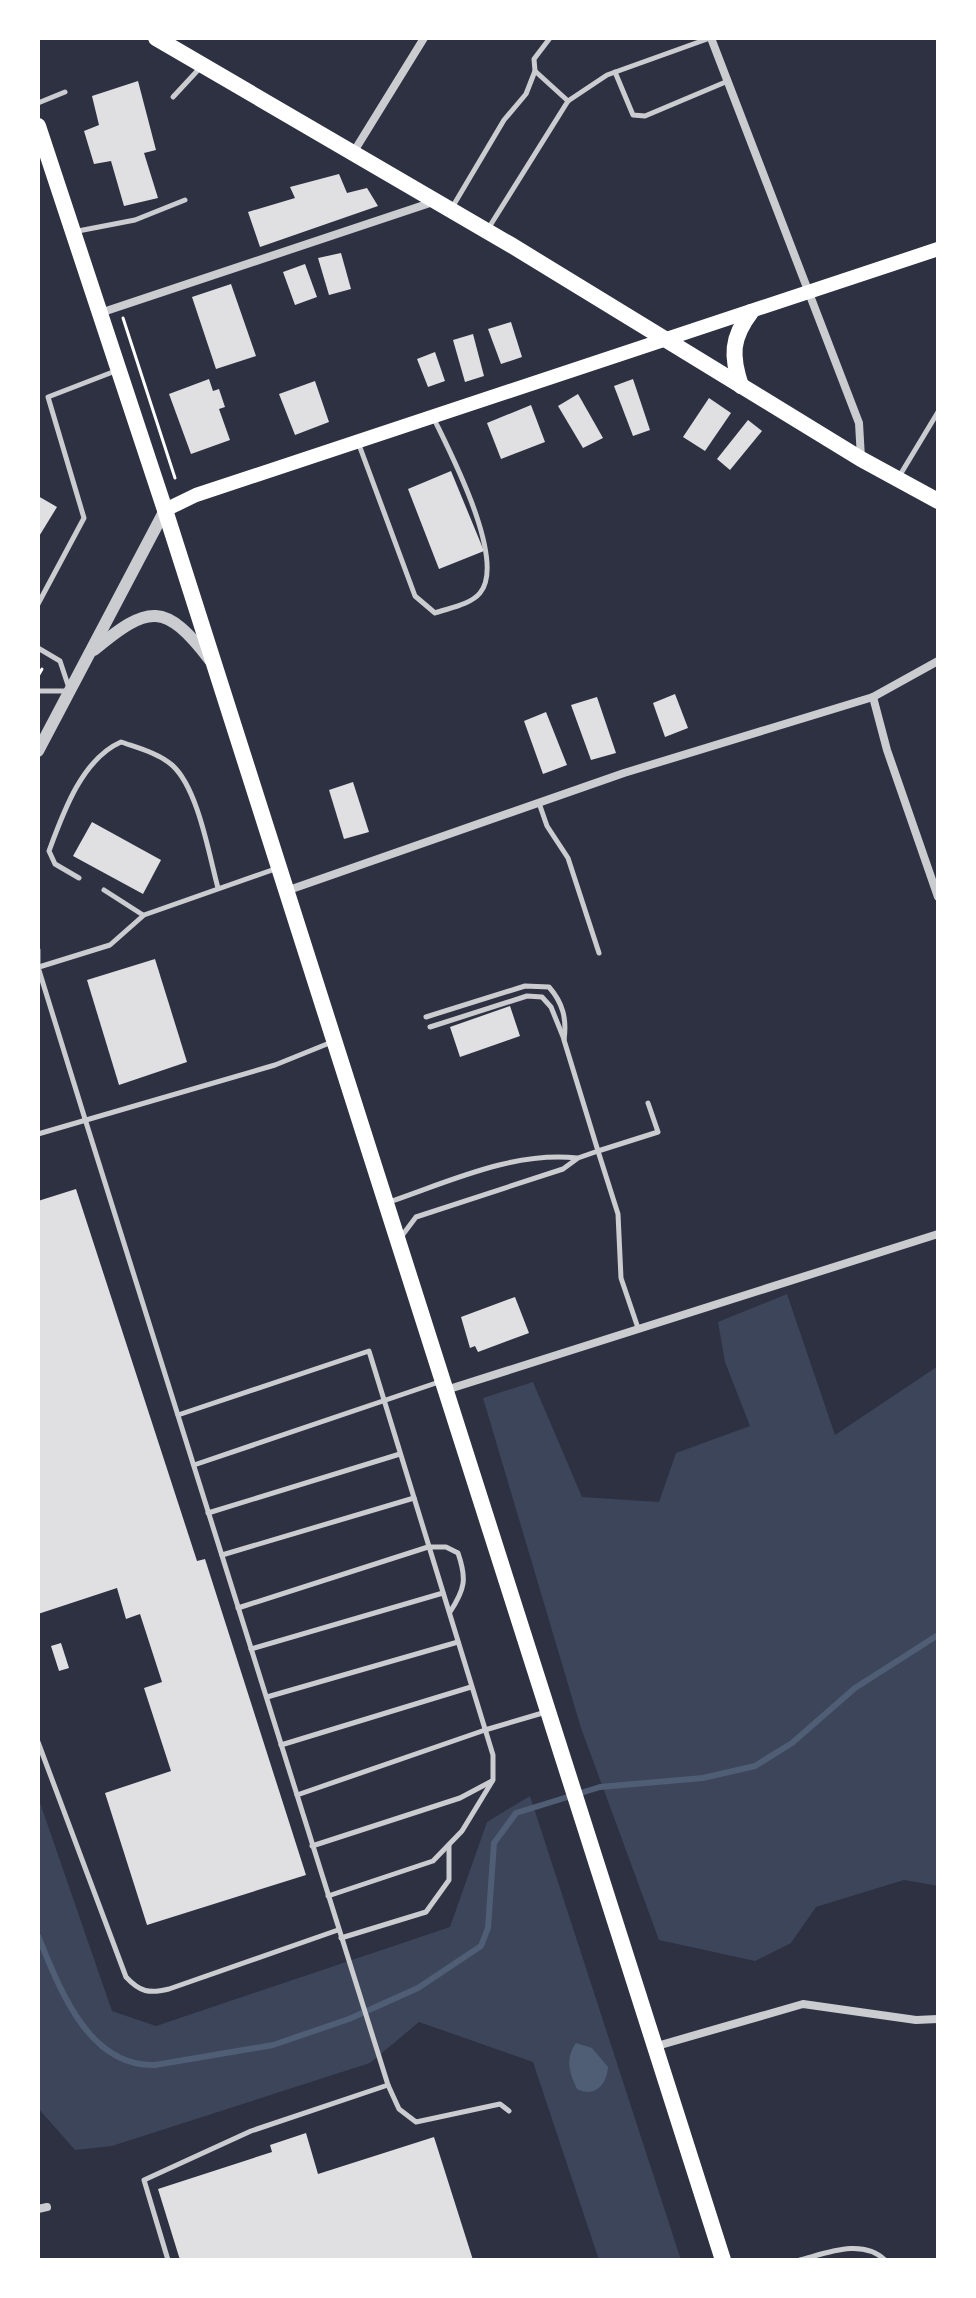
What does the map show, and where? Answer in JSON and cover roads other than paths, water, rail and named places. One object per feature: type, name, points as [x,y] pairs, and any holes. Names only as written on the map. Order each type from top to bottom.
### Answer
[{"type":"main road","points":[[156,38],[443,206],[861,459],[938,501]]},
{"type":"main road","points":[[38,126],[43,160],[73,232],[165,510],[723,2260]]},
{"type":"main road","points":[[165,510],[196,495],[938,249]]},
{"type":"main road","points":[[741,386],[733,347],[737,330],[751,312]]},
{"type":"street","points":[[353,153],[424,38]]},
{"type":"street","points":[[711,38],[859,423],[861,459]]},
{"type":"street","points":[[99,313],[443,206]]},
{"type":"street","points":[[38,751],[165,510]]},
{"type":"street","points":[[89,655],[127,624],[141,617],[161,616],[186,630],[212,663]]},
{"type":"street","points":[[285,891],[539,803],[873,697],[911,679],[938,661]]},
{"type":"street","points":[[873,697],[887,750],[938,897]]},
{"type":"street","points":[[444,1386],[938,1234]]},
{"type":"street","points":[[657,2046],[803,2004],[916,2020],[938,2019]]},
{"type":"lane","points":[[443,206],[526,94],[535,71],[534,59],[550,38]]},
{"type":"lane","points":[[486,232],[568,101],[615,72],[711,38]]},
{"type":"lane","points":[[173,97],[202,65]]},
{"type":"lane","points":[[535,71],[568,101]]},
{"type":"lane","points":[[615,72],[633,115],[645,116],[728,81]]},
{"type":"lane","points":[[38,103],[65,92]]},
{"type":"lane","points":[[73,232],[135,220],[185,200]]},
{"type":"lane","points":[[38,400],[118,370]]},
{"type":"lane","points":[[38,604],[84,518],[48,397]]},
{"type":"lane","points":[[897,479],[938,412]]},
{"type":"lane","points":[[358,442],[422,605],[435,613],[471,601],[485,584],[485,555],[467,487],[433,417]]},
{"type":"lane","points":[[38,648],[60,661],[70,691],[38,691]]},
{"type":"lane","points":[[79,878],[55,864],[49,851],[89,767],[100,754],[121,742],[149,752],[173,766],[183,778],[194,801],[218,888]]},
{"type":"lane","points":[[539,803],[547,826],[568,858],[599,953]]},
{"type":"lane","points":[[38,967],[110,945],[144,915],[278,868]]},
{"type":"lane","points":[[104,890],[144,915]]},
{"type":"lane","points":[[38,950],[38,967],[388,2085],[399,2109],[416,2122],[500,2104],[509,2111]]},
{"type":"lane","points":[[426,1017],[537,984],[549,987],[558,998],[566,1023],[564,1040]]},
{"type":"lane","points":[[430,1027],[527,996],[542,997],[551,1007],[618,1214],[621,1278],[638,1328]]},
{"type":"lane","points":[[38,1134],[275,1065],[333,1041]]},
{"type":"lane","points":[[398,1241],[416,1217],[563,1169],[578,1158],[658,1132],[648,1103]]},
{"type":"lane","points":[[386,1203],[493,1167],[560,1156],[578,1158]]},
{"type":"lane","points":[[178,1415],[369,1351],[493,1755],[493,1780],[462,1831],[433,1861],[328,1896]]},
{"type":"lane","points":[[194,1465],[384,1400],[444,1386]]},
{"type":"lane","points":[[208,1513],[400,1454]]},
{"type":"lane","points":[[222,1555],[414,1498]]},
{"type":"lane","points":[[238,1608],[428,1547],[453,1549],[458,1553],[465,1585],[449,1612]]},
{"type":"lane","points":[[251,1649],[443,1593]]},
{"type":"lane","points":[[267,1697],[458,1642]]},
{"type":"lane","points":[[281,1745],[472,1687]]},
{"type":"lane","points":[[297,1795],[485,1730],[549,1712]]},
{"type":"lane","points":[[38,1742],[126,1977],[137,1989],[151,1993],[169,1989],[338,1929]]},
{"type":"lane","points":[[312,1846],[432,1809],[493,1780]]},
{"type":"lane","points":[[341,1938],[426,1912],[449,1880],[449,1844]]},
{"type":"lane","points":[[168,2260],[144,2180],[251,2131],[388,2085]]},
{"type":"lane","points":[[800,2260],[853,2248],[879,2254],[885,2260]]},
{"type":"waterway","points":[[38,1936],[67,2001],[94,2039],[112,2053],[132,2062],[155,2065],[273,2045],[349,2019],[418,1988],[481,1946],[488,1928],[494,1843],[516,1813],[600,1787],[703,1778],[755,1766],[792,1743],[855,1688],[938,1635]]}]
